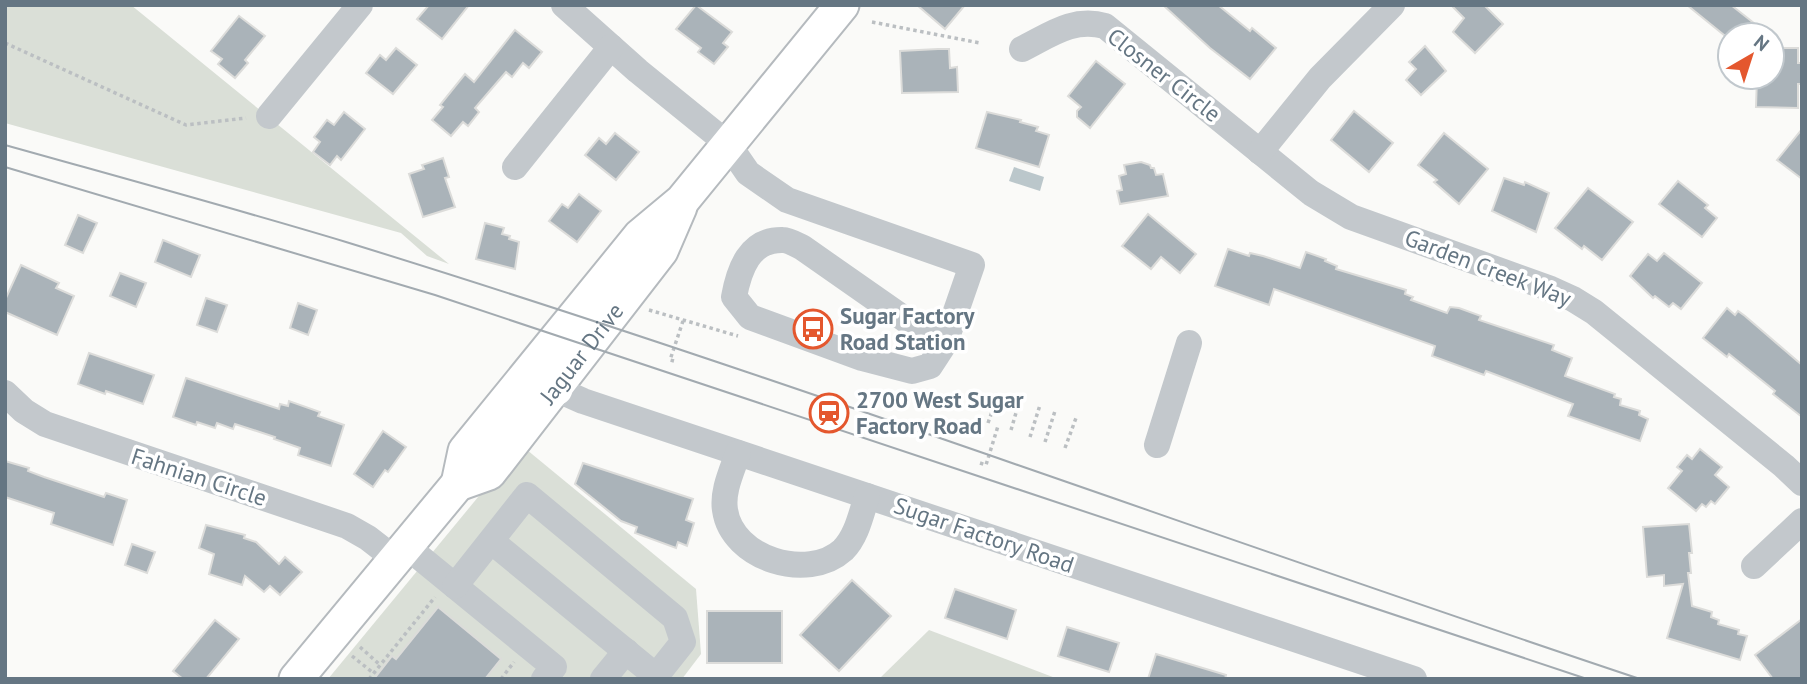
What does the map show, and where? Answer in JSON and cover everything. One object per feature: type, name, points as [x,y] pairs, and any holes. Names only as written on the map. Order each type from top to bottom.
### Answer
[{"type":"main road","name":"Jaguar Drive","points":[[296,679],[458,484],[465,451],[640,236],[682,201],[842,5]]},
{"type":"main road","name":"Jaguar Drive","points":[[556,389],[661,251],[682,201]]},
{"type":"main road","points":[[458,484],[526,403],[556,389]]},
{"type":"street","points":[[269,116],[359,5]]},
{"type":"street","points":[[564,5],[728,144],[748,173],[787,200],[972,265],[945,343],[930,366],[912,370],[862,358],[750,317],[734,297],[738,275],[748,255],[763,244],[784,240],[803,248],[916,327],[945,343]]},
{"type":"street","points":[[1260,152],[1320,78],[1392,5]]},
{"type":"street","name":"Closner Circle","points":[[1022,49],[1077,23],[1090,22],[1105,26],[1260,152]]},
{"type":"street","points":[[515,167],[611,47]]},
{"type":"street","name":"Garden Creek Way","points":[[1260,152],[1311,193],[1351,217],[1573,299],[1594,312],[1802,483]]},
{"type":"street","points":[[1157,445],[1189,343]]},
{"type":"street","name":"Sugar Factory Road","points":[[556,389],[583,401],[1414,679]]},
{"type":"street","name":"Fahnian Circle","points":[[5,393],[24,411],[45,424],[347,526],[400,552],[555,675]]},
{"type":"street","points":[[738,453],[724,496],[728,523],[738,539],[775,560],[806,565],[822,563],[832,558],[848,544],[854,534],[867,496]]},
{"type":"street","points":[[447,589],[491,541],[527,495],[675,618],[684,642],[656,676],[491,541]]},
{"type":"street","points":[[1754,566],[1802,521]]},
{"type":"street","points":[[603,679],[626,651]]},
{"type":"path","points":[[872,22],[980,43]]},
{"type":"path","points":[[5,43],[186,125],[269,116]]},
{"type":"path","points":[[640,307],[737,337],[743,330]]},
{"type":"path","points":[[674,361],[670,359],[683,321]]},
{"type":"path","points":[[988,423],[999,392]]},
{"type":"path","points":[[1011,430],[1020,399]]},
{"type":"path","points":[[1030,436],[1040,405]]},
{"type":"path","points":[[1045,442],[1055,411]]},
{"type":"path","points":[[1065,448],[1076,418]]},
{"type":"path","points":[[980,463],[986,465],[998,426]]},
{"type":"path","points":[[369,679],[447,589]]},
{"type":"path","points":[[360,647],[380,665]]},
{"type":"path","points":[[352,656],[373,673]]},
{"type":"shaded area","points":[[5,5],[131,5],[449,264],[427,256],[401,233],[5,123]]},
{"type":"shaded area","points":[[1014,167],[1044,177],[1040,191],[1009,181]]},
{"type":"shaded area","points":[[521,445],[696,589],[701,654],[682,679],[328,679]]},
{"type":"shaded area","points":[[929,630],[1058,679],[879,679]]},
{"type":"building","points":[[429,5],[469,5],[442,39],[417,19]]},
{"type":"building","points":[[696,5],[732,32],[723,43],[728,47],[714,64],[698,52],[701,48],[676,29]]},
{"type":"building","points":[[917,5],[965,5],[945,29]]},
{"type":"building","points":[[1163,5],[1218,5],[1276,48],[1250,79],[1210,48]]},
{"type":"building","points":[[1451,5],[1484,5],[1503,24],[1475,53],[1453,32],[1464,18]]},
{"type":"building","points":[[1687,5],[1731,5],[1751,21],[1716,21],[1716,29]]},
{"type":"building","points":[[239,16],[265,36],[245,60],[248,63],[235,78],[218,64],[222,59],[211,51]]},
{"type":"building","points":[[515,30],[542,52],[529,68],[523,63],[512,77],[506,72],[475,108],[479,112],[468,126],[463,122],[451,136],[432,120],[443,107],[440,105],[465,74],[474,82]]},
{"type":"building","points":[[1425,46],[1446,71],[1421,95],[1406,80],[1416,69],[1409,62]]},
{"type":"building","points":[[396,48],[417,65],[393,94],[366,73],[380,55],[386,60]]},
{"type":"building","points":[[1786,48],[1798,48],[1798,63],[1802,63],[1802,84],[1798,84],[1798,108],[1756,107],[1757,91],[1786,91]]},
{"type":"building","points":[[949,49],[950,68],[957,67],[958,92],[902,93],[900,51]]},
{"type":"building","points":[[1096,61],[1125,84],[1090,128],[1077,117],[1077,111],[1081,107],[1068,96]]},
{"type":"building","points":[[1354,111],[1393,143],[1369,172],[1331,140]]},
{"type":"building","points":[[344,112],[365,129],[341,160],[337,156],[330,165],[313,152],[320,142],[314,137],[327,120],[334,125]]},
{"type":"building","points":[[987,112],[1021,120],[1020,122],[1038,127],[1036,131],[1049,135],[1039,167],[976,148]]},
{"type":"building","points":[[1802,129],[1802,179],[1777,160]]},
{"type":"building","points":[[615,133],[639,152],[616,180],[585,155],[599,138],[606,144]]},
{"type":"building","points":[[1444,133],[1488,169],[1459,204],[1434,182],[1437,180],[1418,165]]},
{"type":"building","points":[[443,158],[449,177],[445,178],[455,207],[423,217],[409,174],[424,169],[422,165]]},
{"type":"building","points":[[1141,162],[1154,168],[1156,175],[1163,174],[1168,196],[1120,204],[1117,191],[1122,190],[1119,176],[1126,174],[1124,165]]},
{"type":"building","points":[[1504,178],[1524,185],[1525,182],[1549,193],[1536,232],[1492,211]]},
{"type":"building","points":[[1678,181],[1708,205],[1705,208],[1717,218],[1702,237],[1659,204]]},
{"type":"building","points":[[1588,188],[1633,222],[1602,260],[1584,246],[1582,249],[1555,228]]},
{"type":"building","points":[[579,194],[601,211],[577,242],[549,221],[562,204],[568,208]]},
{"type":"building","points":[[1148,214],[1196,254],[1180,273],[1161,257],[1151,269],[1122,246]]},
{"type":"building","points":[[78,215],[97,223],[83,253],[65,245]]},
{"type":"building","points":[[485,223],[504,228],[502,234],[519,242],[515,269],[476,259]]},
{"type":"building","points":[[163,240],[200,255],[191,277],[155,262]]},
{"type":"building","points":[[1228,249],[1249,256],[1250,253],[1263,256],[1300,268],[1306,252],[1326,259],[1325,261],[1337,266],[1336,269],[1406,290],[1405,294],[1413,297],[1411,300],[1447,313],[1450,307],[1459,308],[1481,316],[1479,320],[1554,345],[1552,350],[1572,358],[1565,376],[1615,394],[1614,397],[1621,399],[1620,405],[1640,411],[1639,415],[1648,419],[1640,441],[1568,416],[1573,404],[1486,371],[1484,375],[1432,356],[1435,346],[1274,289],[1269,305],[1215,286]]},
{"type":"building","points":[[1664,253],[1702,283],[1681,309],[1673,303],[1669,307],[1655,296],[1653,298],[1630,276],[1648,254],[1657,261]]},
{"type":"building","points":[[21,265],[59,283],[56,288],[74,296],[57,335],[5,312],[5,300]]},
{"type":"building","points":[[120,273],[146,283],[136,307],[110,296]]},
{"type":"building","points":[[206,298],[227,305],[217,332],[197,325]]},
{"type":"building","points":[[298,303],[317,310],[308,335],[290,328]]},
{"type":"building","points":[[1727,308],[1735,315],[1738,311],[1745,316],[1802,365],[1802,417],[1729,354],[1727,357],[1703,338]]},
{"type":"building","points":[[89,353],[154,375],[143,404],[78,384]]},
{"type":"building","points":[[186,378],[279,409],[280,404],[288,406],[289,401],[320,412],[318,416],[344,425],[331,466],[298,455],[300,448],[274,439],[275,437],[235,424],[233,429],[217,423],[215,428],[173,417]]},
{"type":"building","points":[[383,431],[406,447],[373,487],[354,474]]},
{"type":"building","points":[[1700,449],[1722,467],[1715,475],[1729,487],[1715,504],[1711,501],[1706,507],[1702,504],[1696,511],[1668,488],[1682,471],[1677,467],[1687,455],[1692,459]]},
{"type":"building","points":[[5,461],[104,497],[106,493],[127,500],[113,545],[51,524],[54,513],[5,497]]},
{"type":"building","points":[[583,463],[693,499],[686,520],[694,523],[687,546],[678,542],[676,548],[635,533],[637,527],[621,521],[575,484]]},
{"type":"building","points":[[1689,524],[1692,553],[1689,553],[1691,573],[1688,573],[1692,606],[1712,612],[1711,617],[1719,620],[1718,624],[1739,630],[1738,634],[1747,636],[1740,660],[1667,638],[1683,584],[1664,586],[1664,575],[1647,577],[1643,527]]},
{"type":"building","points":[[206,525],[245,535],[244,538],[256,542],[279,564],[285,557],[302,572],[280,595],[270,586],[264,592],[245,576],[242,585],[209,574],[214,554],[199,548]]},
{"type":"building","points":[[132,544],[155,552],[147,573],[125,565]]},
{"type":"building","points":[[852,580],[891,616],[839,671],[800,635]]},
{"type":"building","points":[[955,589],[1016,610],[1007,639],[945,618]]},
{"type":"building","points":[[438,607],[501,659],[485,679],[374,679],[392,656],[396,659]]},
{"type":"building","points":[[707,611],[782,611],[782,663],[707,663]]},
{"type":"building","points":[[1802,619],[1802,679],[1773,679],[1755,655]]},
{"type":"building","points":[[215,620],[239,639],[206,679],[183,679],[173,671]]},
{"type":"building","points":[[1067,627],[1119,643],[1109,672],[1058,656]]},
{"type":"building","points":[[1156,654],[1226,675],[1225,679],[1148,679]]},
{"type":"tram line","points":[[5,145],[304,229],[509,293],[833,401],[1640,679]]},
{"type":"tram line","points":[[5,167],[435,295],[1587,679]]},
{"type":"place","name":"Sugar Factory Road Station","points":[[813,329]]},
{"type":"place","name":"2700 West Sugar Factory Road","points":[[829,413]]}]
